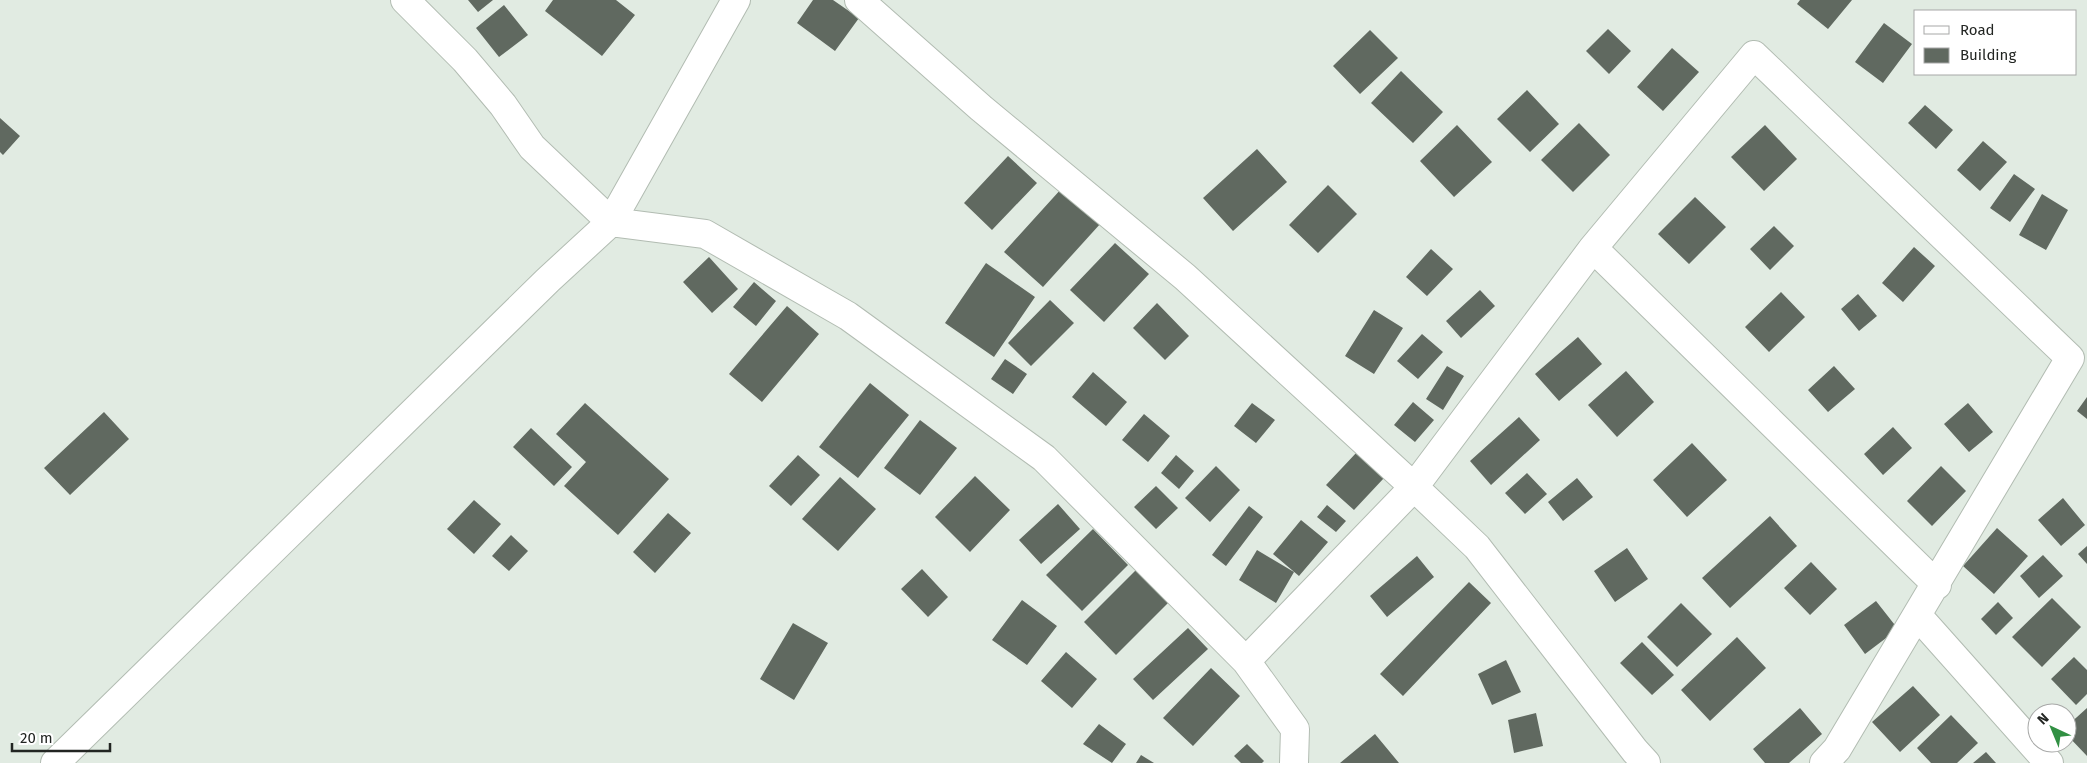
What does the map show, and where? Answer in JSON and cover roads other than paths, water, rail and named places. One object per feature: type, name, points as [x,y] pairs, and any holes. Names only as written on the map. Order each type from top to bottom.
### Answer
[{"type":"street","points":[[405,0],[465,60],[503,105],[532,147],[611,222],[705,234],[848,316],[1044,458],[1246,661],[1295,729],[1294,763]]},
{"type":"street","points":[[55,763],[548,280],[611,222],[736,0]]},
{"type":"street","points":[[859,0],[981,108],[1185,277],[1477,547],[1635,752],[1646,763]]},
{"type":"street","points":[[1246,661],[1414,487],[1593,248],[1754,55],[2070,358],[1918,616],[1837,749],[1824,763]]},
{"type":"street","points":[[1593,248],[1936,585]]},
{"type":"street","points":[[1918,616],[2049,763]]}]
